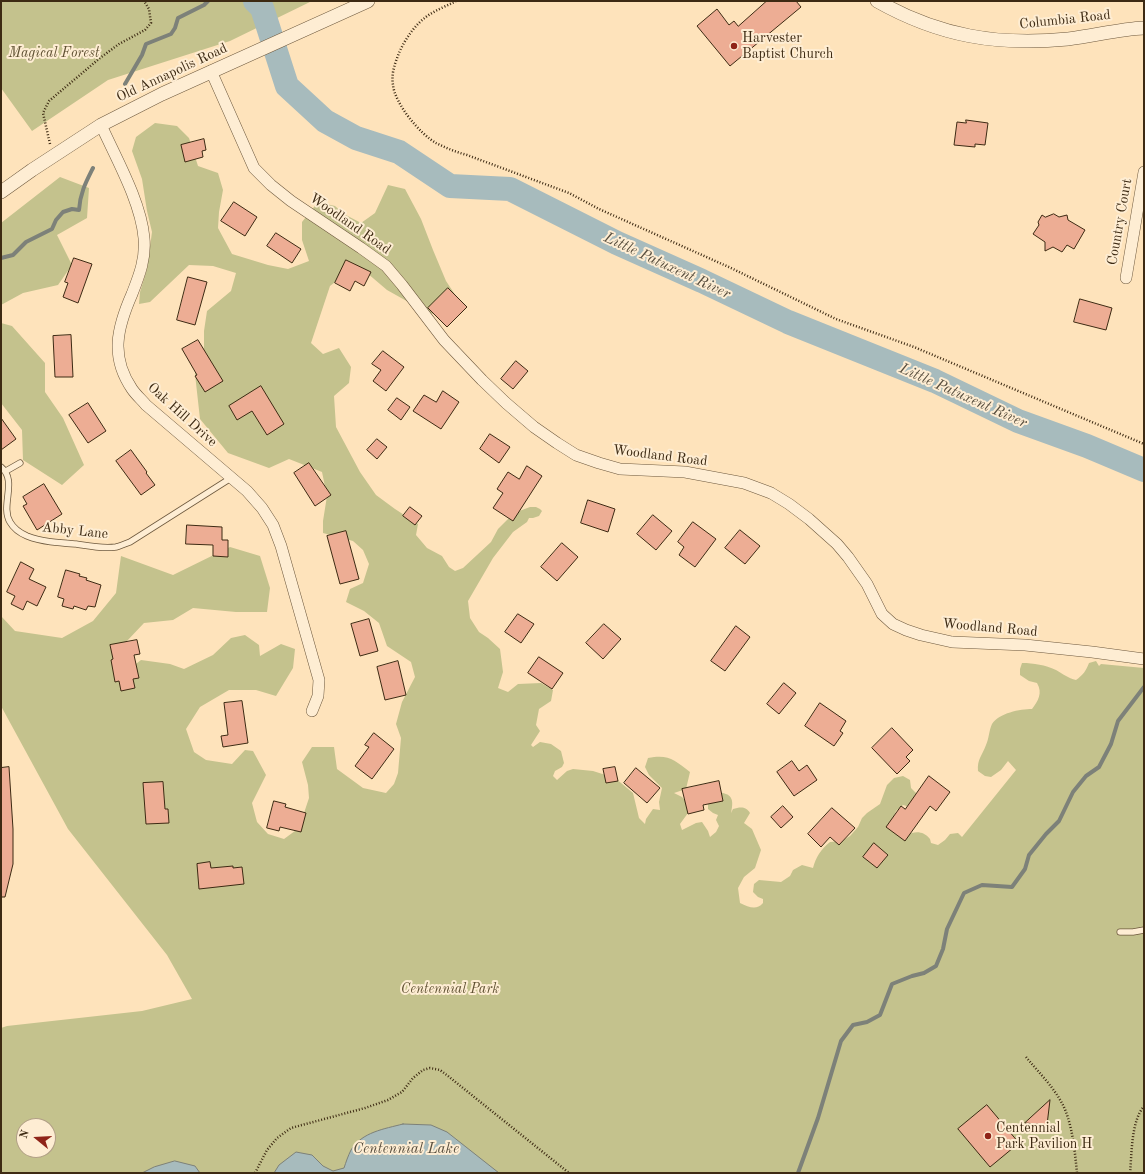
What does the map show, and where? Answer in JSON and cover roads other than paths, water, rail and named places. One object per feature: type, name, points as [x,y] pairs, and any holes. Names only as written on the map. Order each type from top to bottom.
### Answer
[{"type":"street","name":"Old Annapolis Road","points":[[1,192],[101,125],[211,71],[368,1]]},
{"type":"street","name":"Columbia Road","points":[[877,1],[921,23],[949,32],[1006,41],[1069,39],[1144,28]]},
{"type":"street","name":"Woodland Road","points":[[211,71],[254,168],[271,185],[291,201],[386,266],[444,340],[482,380],[534,427],[576,455],[620,468],[685,472],[744,483],[771,493],[790,504],[807,517],[837,544],[867,584],[882,614],[893,624],[906,630],[952,642],[1025,645],[1144,659]]},
{"type":"street","name":"Oak Hill Drive","points":[[101,125],[129,186],[140,216],[144,238],[144,259],[139,278],[124,313],[118,334],[118,354],[122,372],[132,390],[146,405],[247,492],[262,508],[273,525],[281,546],[316,665],[319,680],[318,696],[312,711]]},
{"type":"street","name":"Country Court","points":[[1126,278],[1144,172]]},
{"type":"lane","points":[[3,469],[20,463]]},
{"type":"lane","name":"Abby Lane","points":[[3,469],[8,478],[9,487],[7,512],[10,522],[18,531],[27,536],[44,541],[103,548],[117,547],[130,542],[231,478]]},
{"type":"lane","points":[[1120,932],[1144,930]]},
{"type":"water","name":"Centennial Lake","points":[[403,1124],[431,1125],[447,1132],[499,1173],[274,1173],[279,1165],[296,1152],[312,1155],[323,1166],[333,1171],[344,1168],[351,1150],[361,1139],[374,1132]]},
{"type":"water","points":[[175,1161],[195,1166],[200,1173],[142,1173],[154,1167]]},
{"type":"waterway","points":[[125,84],[142,55],[146,44],[171,34],[175,28],[178,18],[204,5],[208,1]]},
{"type":"waterway","name":"Little Patuxent River","points":[[255,1],[262,8],[287,86],[325,121],[356,138],[399,152],[450,186],[510,189],[617,243],[788,322],[935,381],[1018,421],[1087,446],[1144,470]]},
{"type":"waterway","points":[[1,258],[13,255],[26,242],[52,229],[56,220],[63,212],[72,209],[79,210],[82,193],[93,168]]},
{"type":"waterway","points":[[798,1173],[818,1118],[841,1041],[853,1025],[867,1022],[880,1015],[892,984],[924,973],[936,966],[943,949],[947,929],[964,893],[982,885],[1012,887],[1025,869],[1029,855],[1059,821],[1073,792],[1086,776],[1099,767],[1111,744],[1118,721],[1144,687]]},
{"type":"place","name":"Harvester Baptist Church","points":[[734,46]]},
{"type":"place","name":"Centennial Park Pavilion H","points":[[988,1136]]},
{"type":"park label","name":"Magical Forest","points":[[54,53]]},
{"type":"park label","name":"Centennial Park","points":[[450,989]]}]
